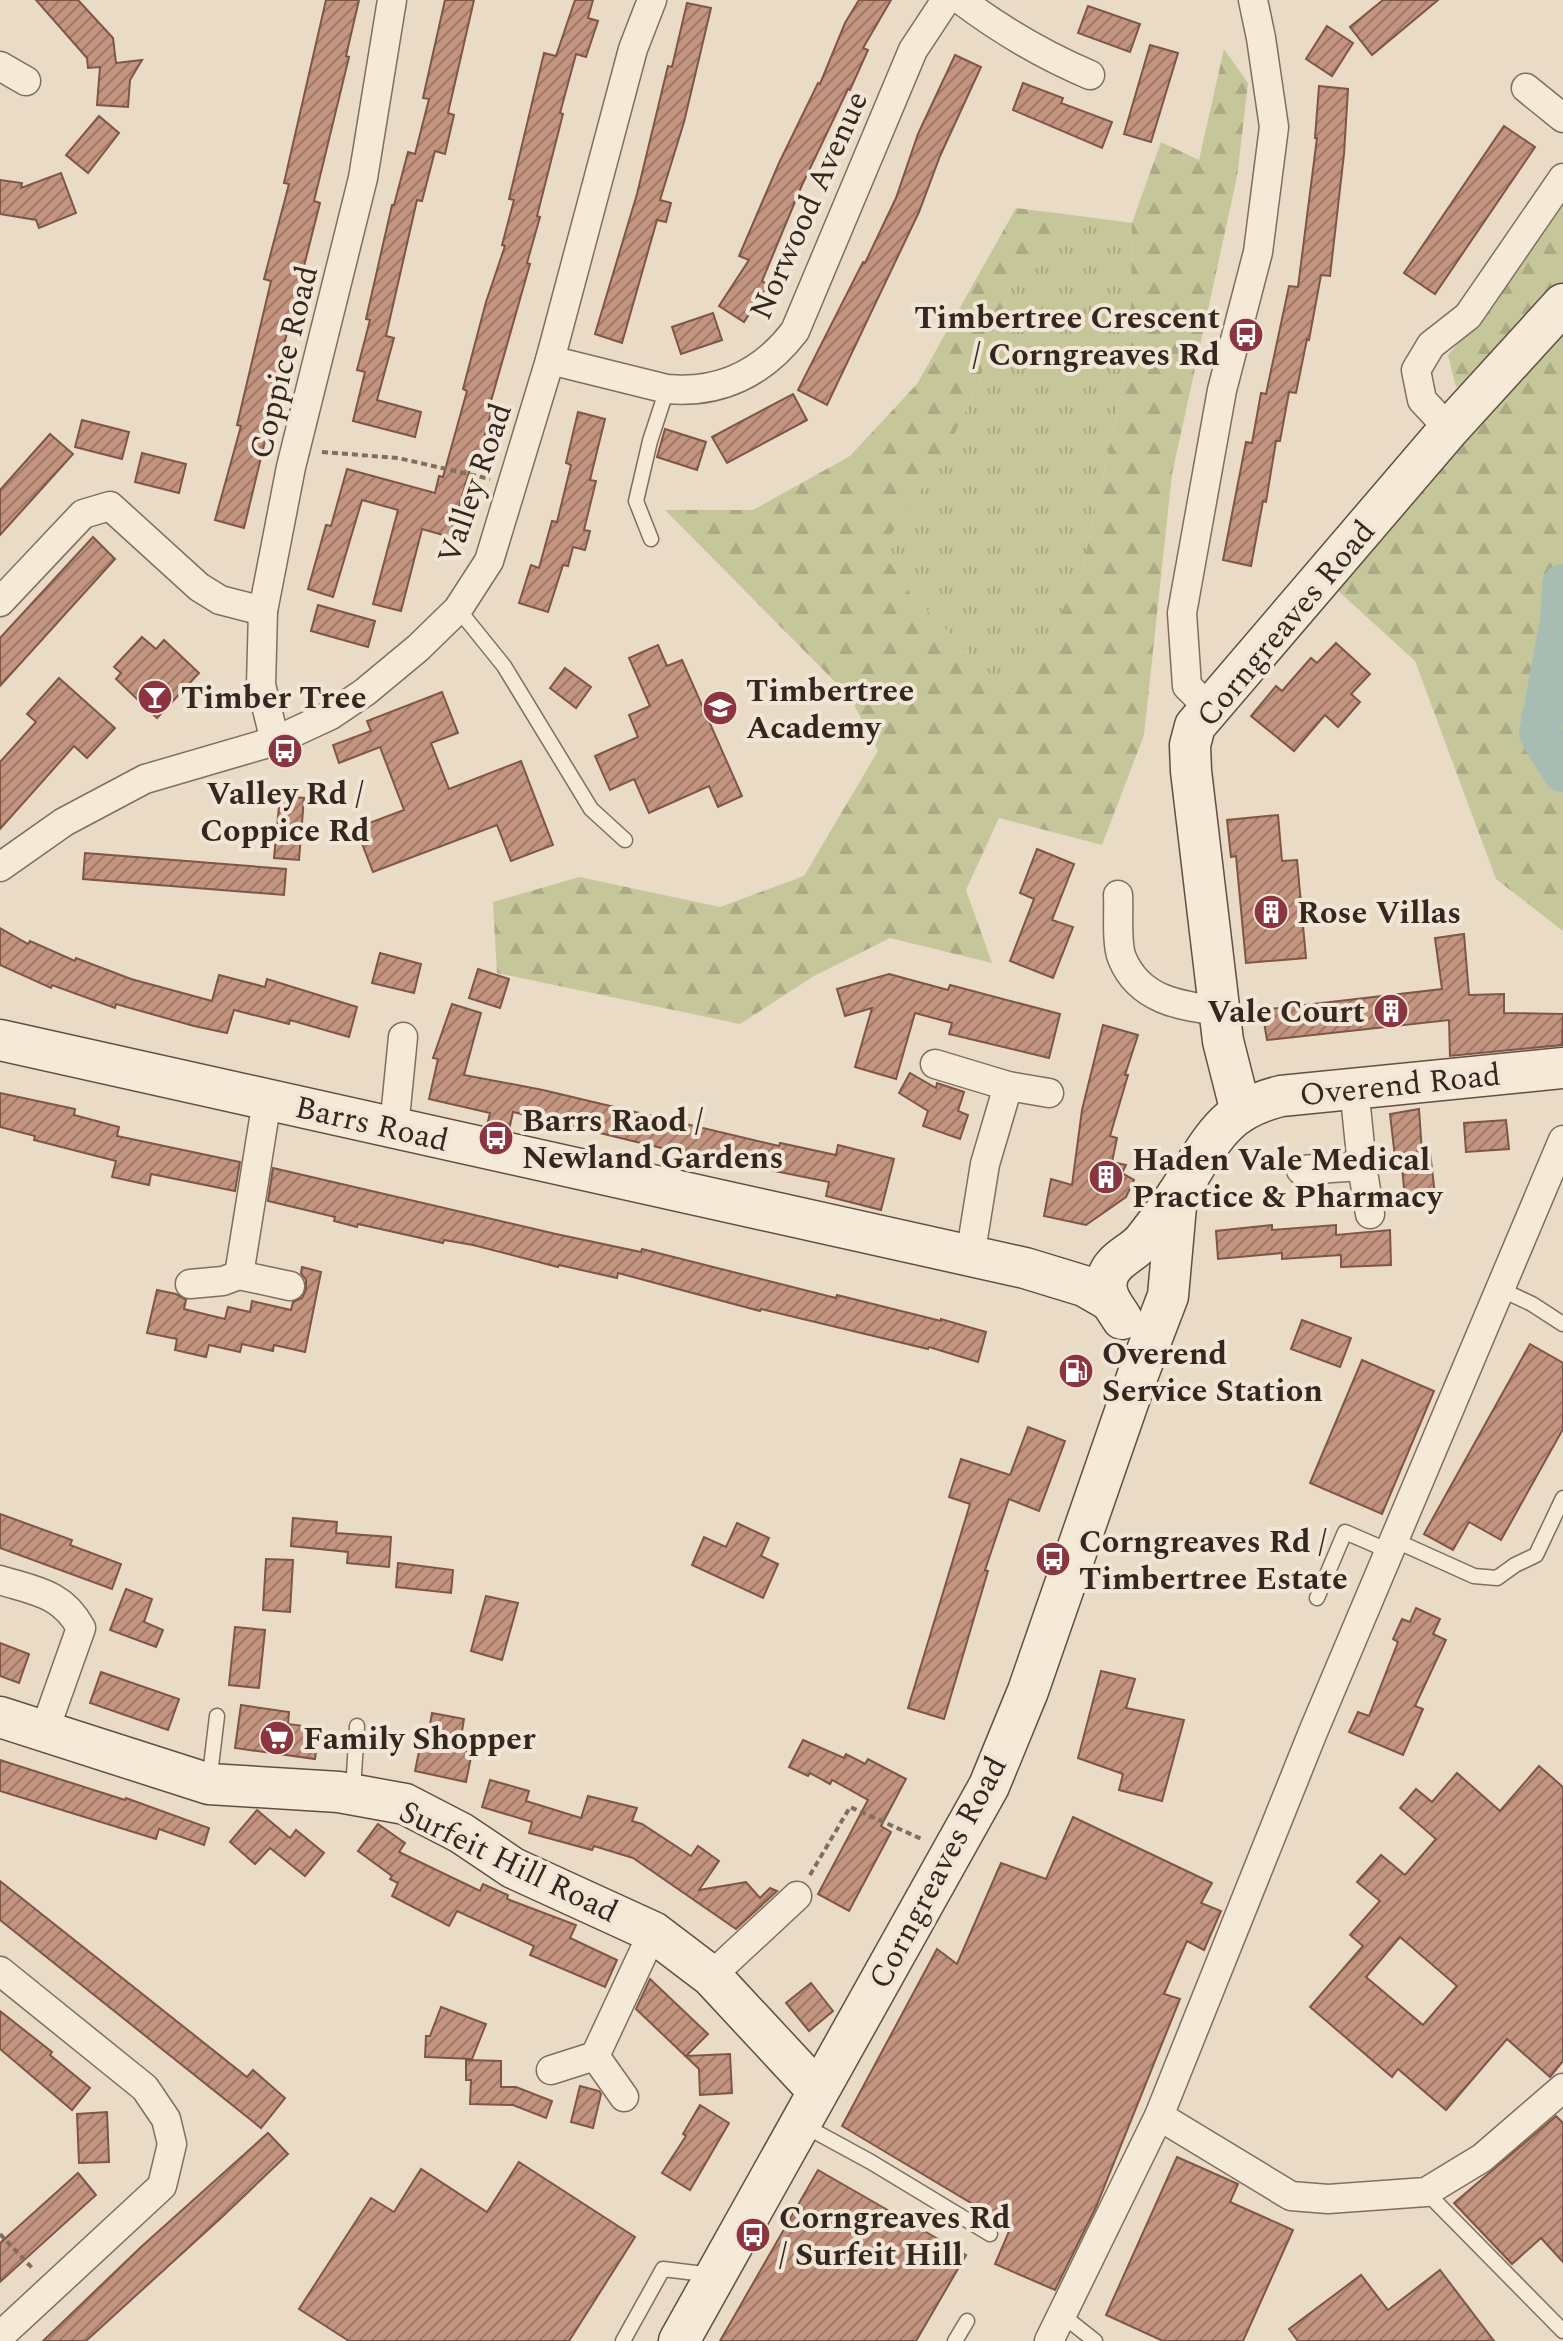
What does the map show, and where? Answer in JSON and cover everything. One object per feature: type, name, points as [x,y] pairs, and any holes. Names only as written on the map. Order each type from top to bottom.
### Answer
[{"type":"street","name":"Coppice Road","points":[[275,741],[261,685],[263,611],[296,450],[363,178],[392,0]]},
{"type":"street","name":"Valley Road","points":[[1,864],[64,822],[145,779],[275,741],[331,715],[365,692],[418,648],[458,609],[489,561],[550,360],[633,49],[652,0]]},
{"type":"street","name":"Norwood Avenue","points":[[550,360],[667,389],[701,389],[734,381],[768,361],[795,331],[913,50],[946,0]]},
{"type":"street","points":[[961,0],[1014,39],[1090,75]]},
{"type":"street","points":[[1209,708],[1187,686],[1182,613],[1222,390],[1258,252],[1267,193],[1274,127],[1253,0]]},
{"type":"street","points":[[0,66],[26,81]]},
{"type":"street","points":[[1526,88],[1563,118]]},
{"type":"street","points":[[1449,429],[1422,400],[1416,370],[1431,345],[1468,316],[1563,178]]},
{"type":"street","name":"Corngreaves Road","points":[[1137,1377],[1128,1329],[1114,1305],[1107,1280],[1122,1259],[1141,1244],[1210,1143],[1241,1112],[1223,1041],[1191,771],[1195,726],[1449,429],[1563,304]]},
{"type":"street","points":[[0,602],[83,514],[110,506],[199,587],[220,600],[263,611]]},
{"type":"street","points":[[1118,895],[1121,956],[1140,985],[1161,1000],[1220,1011]]},
{"type":"street","points":[[394,1128],[403,1037]]},
{"type":"street","name":"Barrs Road","points":[[0,1040],[1025,1268],[1084,1286],[1114,1305]]},
{"type":"street","points":[[935,1064],[1008,1086],[1049,1093]]},
{"type":"street","name":"Overend Road","points":[[1241,1112],[1263,1100],[1281,1096],[1563,1068]]},
{"type":"street","points":[[970,1257],[985,1164],[1008,1086]]},
{"type":"street","points":[[1354,1087],[1370,1214]]},
{"type":"street","points":[[239,1275],[267,1100]]},
{"type":"street","points":[[1049,2341],[1159,2116],[1313,1732],[1563,1140]]},
{"type":"street","points":[[1301,1170],[1362,1166]]},
{"type":"street","name":"Corngreaves Road","points":[[679,2341],[989,1786],[1028,1691],[1166,1291],[1177,1195]]},
{"type":"street","points":[[1114,1305],[1137,1317],[1156,1312],[1166,1291],[1164,1267],[1148,1256],[1137,1254],[1122,1259]]},
{"type":"street","name":"Barrs Road","points":[[1025,1268],[1087,1268],[1122,1259]]},
{"type":"street","points":[[190,1284],[223,1281],[239,1275],[290,1286]]},
{"type":"street","points":[[0,1580],[50,1596],[64,1604],[81,1628],[44,1732]]},
{"type":"street","name":"Surfeit Hill Road","points":[[0,1717],[209,1784],[352,1794],[405,1804],[461,1833],[513,1868],[653,1932],[711,1976],[808,2107]]},
{"type":"street","points":[[711,1976],[797,1896]]},
{"type":"street","points":[[551,2070],[595,2056],[653,1932]]},
{"type":"street","points":[[0,1971],[145,2088],[166,2119],[172,2144],[162,2186],[0,2336]]},
{"type":"street","points":[[595,2056],[624,2097]]},
{"type":"street","points":[[1159,2116],[1291,2196],[1328,2199],[1426,2192],[1482,2158],[1563,2088]]},
{"type":"lane","points":[[651,539],[636,501],[650,441],[667,389]]},
{"type":"lane","points":[[458,609],[504,666],[591,809],[625,840]]},
{"type":"lane","points":[[1500,1289],[1532,1304],[1563,1324]]},
{"type":"lane","points":[[1317,1598],[1345,1532],[1474,1576],[1497,1578],[1536,1555],[1563,1498]]},
{"type":"lane","points":[[209,1784],[217,1716]]},
{"type":"lane","points":[[352,1794],[357,1726]]},
{"type":"lane","points":[[808,2107],[871,2162],[990,2234]]},
{"type":"lane","points":[[1426,2192],[1563,2331]]},
{"type":"lane","points":[[623,2341],[663,2269],[716,2275]]},
{"type":"lane","points":[[1062,2315],[1095,2341]]},
{"type":"lane","points":[[955,2341],[967,2321]]},
{"type":"path","points":[[296,450],[398,458],[512,485]]},
{"type":"path","points":[[797,1896],[850,1807],[937,1845]]},
{"type":"path","points":[[0,2234],[51,2287]]},
{"type":"green space","points":[[1224,49],[1248,83],[1237,177],[1172,474],[1144,735],[1102,845],[999,818],[966,890],[992,963],[890,938],[814,976],[740,1024],[497,973],[493,902],[579,877],[720,907],[804,876],[878,751],[850,697],[665,510],[753,510],[850,456],[917,384],[1016,208],[1072,215],[1055,248],[1011,284],[978,384],[946,452],[881,549],[910,593],[1008,694],[1039,656],[1082,571],[1130,353],[1132,223],[1161,142],[1199,160]]},
{"type":"green space","points":[[1563,195],[1563,286],[1476,381],[1456,387],[1448,355],[1473,326]]},
{"type":"green space","points":[[1072,215],[1132,223],[1130,353],[1082,571],[1039,656],[1009,695],[910,593],[880,549],[946,452],[978,384],[1011,284],[1055,248]]},
{"type":"green space","points":[[1563,334],[1563,931],[1496,879],[1415,661],[1335,588]]},
{"type":"building","points":[[36,0],[78,0],[113,38],[116,63],[142,60],[130,80],[128,107],[97,105],[100,67],[88,68],[87,58]]},
{"type":"building","points":[[326,0],[359,0],[346,56],[349,57],[314,201],[320,203],[272,392],[261,440],[265,441],[244,528],[215,520],[241,426],[237,425],[271,281],[264,279],[289,184],[284,183]]},
{"type":"building","points":[[445,0],[474,0],[448,113],[454,115],[445,154],[435,151],[422,201],[417,200],[386,336],[394,338],[377,400],[421,412],[415,437],[353,421],[365,372],[357,370],[370,320],[366,319],[392,205],[408,152],[415,154],[429,99],[423,98]]},
{"type":"building","points":[[575,0],[593,0],[588,18],[598,21],[586,57],[576,54],[537,216],[540,217],[527,263],[530,264],[489,408],[492,409],[477,464],[472,462],[450,537],[422,529],[401,611],[373,604],[398,510],[362,500],[333,597],[308,589],[326,525],[331,526],[347,469],[435,493],[439,476],[443,477],[467,391],[463,389],[486,302],[505,246],[502,245],[514,200],[509,199],[544,53],[556,56]]},
{"type":"building","points":[[859,0],[891,0],[863,48],[868,50],[802,185],[762,281],[768,285],[744,322],[719,306],[749,260],[739,256],[779,163],[820,84],[845,23]]},
{"type":"building","points":[[1383,0],[1438,0],[1372,55],[1350,27]]},
{"type":"building","points":[[687,3],[711,8],[684,122],[660,200],[671,203],[666,222],[657,220],[622,343],[595,334],[637,194],[668,66],[672,67]]},
{"type":"building","points":[[1088,6],[1140,24],[1130,52],[1078,33]]},
{"type":"building","points":[[1327,26],[1353,43],[1332,76],[1306,59]]},
{"type":"building","points":[[1150,45],[1178,53],[1151,142],[1124,134]]},
{"type":"building","points":[[955,55],[981,67],[940,156],[919,212],[827,405],[798,390],[896,198],[918,134]]},
{"type":"building","points":[[1023,83],[1063,98],[1061,103],[1112,122],[1102,148],[1013,110]]},
{"type":"building","points":[[1319,86],[1348,89],[1330,276],[1321,275],[1296,393],[1289,392],[1251,566],[1223,560],[1246,442],[1252,443],[1261,393],[1266,394],[1289,286],[1298,287],[1317,138]]},
{"type":"building","points":[[99,116],[119,133],[88,173],[66,155]]},
{"type":"building","points":[[1504,126],[1535,147],[1435,294],[1404,273]]},
{"type":"building","points":[[61,173],[76,213],[39,228],[36,220],[0,214],[0,180],[22,183],[21,188]]},
{"type":"building","points":[[713,313],[722,340],[681,354],[672,327]]},
{"type":"building","points":[[793,394],[807,420],[727,463],[712,437]]},
{"type":"building","points":[[578,412],[605,419],[590,480],[596,481],[584,530],[590,531],[585,550],[573,547],[568,566],[563,565],[548,612],[519,603],[531,565],[539,568],[552,521],[557,522],[571,465],[566,463]]},
{"type":"building","points":[[82,420],[129,432],[122,459],[75,447]]},
{"type":"building","points":[[665,429],[706,442],[697,470],[657,457]]},
{"type":"building","points":[[50,434],[73,454],[0,535],[0,490]]},
{"type":"building","points":[[142,453],[186,464],[179,493],[135,482]]},
{"type":"building","points":[[93,537],[115,559],[0,686],[0,638]]},
{"type":"building","points":[[318,605],[375,621],[368,647],[311,631]]},
{"type":"building","points":[[142,637],[156,649],[164,640],[199,673],[157,718],[116,679],[121,673],[114,667]]},
{"type":"building","points":[[1336,643],[1370,674],[1351,694],[1360,702],[1338,727],[1325,715],[1294,751],[1251,716],[1276,686],[1282,691],[1311,658],[1317,663]]},
{"type":"building","points":[[658,645],[667,666],[682,660],[742,796],[718,807],[709,786],[649,813],[634,779],[610,790],[595,756],[638,737],[629,715],[650,706],[629,658]]},
{"type":"building","points":[[565,668],[591,687],[576,708],[550,688]]},
{"type":"building","points":[[59,678],[115,728],[87,758],[74,746],[0,829],[0,762],[36,722],[27,714]]},
{"type":"building","points":[[442,692],[458,733],[431,743],[449,789],[521,761],[553,845],[511,861],[497,825],[373,872],[356,828],[404,810],[380,747],[339,763],[333,745],[371,731],[367,721]]},
{"type":"building","points":[[280,796],[304,798],[299,860],[274,858]]},
{"type":"building","name":"Rose Villas","points":[[1278,815],[1282,861],[1297,860],[1306,958],[1246,963],[1236,856],[1231,857],[1227,820]]},
{"type":"building","points":[[1037,849],[1074,864],[1052,920],[1073,927],[1053,978],[1010,961],[1034,899],[1020,893]]},
{"type":"building","points":[[85,853],[286,869],[284,895],[83,879]]},
{"type":"building","points":[[0,928],[28,944],[30,941],[75,961],[76,958],[131,979],[212,1001],[219,975],[265,987],[267,979],[357,1007],[349,1037],[290,1020],[289,1024],[234,1010],[227,1033],[194,1026],[116,1004],[115,1008],[52,985],[51,988],[0,965]]},
{"type":"building","points":[[1464,934],[1469,995],[1504,994],[1504,1013],[1563,1014],[1562,1045],[1450,1056],[1449,1020],[1267,1040],[1262,1010],[1442,989],[1435,938]]},
{"type":"building","points":[[380,953],[421,964],[414,993],[372,983]]},
{"type":"building","points":[[478,969],[509,979],[500,1008],[469,998]]},
{"type":"building","points":[[889,974],[948,990],[950,985],[1060,1014],[1049,1058],[949,1034],[952,1023],[915,1013],[896,1079],[855,1067],[872,1008],[845,1016],[837,989]]},
{"type":"building","points":[[452,1004],[481,1013],[464,1075],[543,1090],[779,1146],[780,1143],[836,1155],[838,1145],[894,1159],[881,1210],[826,1196],[829,1182],[674,1151],[513,1112],[509,1130],[487,1125],[490,1113],[429,1099],[438,1059],[433,1058]]},
{"type":"building","points":[[1103,1025],[1138,1035],[1110,1136],[1117,1138],[1112,1162],[1126,1165],[1122,1173],[1134,1180],[1126,1197],[1086,1225],[1044,1216],[1051,1179],[1072,1185],[1082,1110]]},
{"type":"building","points":[[910,1073],[936,1088],[937,1083],[964,1092],[958,1111],[968,1115],[960,1139],[923,1126],[928,1111],[899,1093]]},
{"type":"building","points":[[0,1093],[75,1109],[74,1115],[119,1127],[117,1136],[240,1162],[235,1191],[151,1174],[149,1185],[112,1177],[116,1161],[34,1140],[35,1136],[0,1127]]},
{"type":"building","points":[[1419,1109],[1422,1153],[1430,1152],[1435,1195],[1405,1199],[1401,1155],[1395,1157],[1390,1114]]},
{"type":"building","points":[[1506,1120],[1509,1149],[1466,1152],[1464,1123]]},
{"type":"building","points":[[273,1168],[556,1234],[641,1252],[642,1249],[986,1332],[978,1362],[929,1347],[760,1311],[618,1273],[617,1278],[558,1267],[473,1245],[444,1240],[443,1243],[358,1224],[357,1227],[334,1221],[335,1217],[268,1201]]},
{"type":"building","points":[[1272,1225],[1272,1230],[1336,1225],[1336,1235],[1390,1230],[1391,1265],[1341,1267],[1341,1255],[1282,1259],[1282,1253],[1218,1259],[1216,1231]]},
{"type":"building","points":[[302,1267],[321,1272],[305,1352],[274,1345],[273,1351],[242,1344],[240,1352],[209,1345],[206,1357],[175,1350],[177,1339],[147,1333],[157,1290],[176,1294],[186,1300],[184,1309],[225,1319],[228,1307],[250,1312],[252,1301],[291,1310],[293,1302],[302,1298],[306,1290]]},
{"type":"building","points":[[1302,1320],[1351,1338],[1340,1367],[1291,1349]]},
{"type":"building","points":[[1530,1344],[1563,1363],[1563,1429],[1501,1540],[1469,1522],[1453,1550],[1424,1534]]},
{"type":"building","points":[[1362,1360],[1434,1391],[1382,1514],[1310,1483]]},
{"type":"building","points":[[1028,1427],[1065,1441],[1039,1511],[1009,1499],[985,1570],[988,1571],[944,1719],[908,1708],[970,1504],[949,1497],[961,1459],[1010,1475]]},
{"type":"building","points":[[0,1514],[72,1540],[70,1545],[121,1564],[112,1589],[0,1548]]},
{"type":"building","points":[[293,1518],[337,1522],[336,1533],[391,1537],[389,1567],[347,1563],[348,1552],[291,1546]]},
{"type":"building","points":[[737,1523],[769,1538],[761,1556],[778,1564],[763,1598],[692,1565],[704,1537],[726,1547]]},
{"type":"building","points":[[266,1559],[293,1560],[290,1612],[263,1610]]},
{"type":"building","points":[[398,1563],[453,1570],[451,1593],[396,1587]]},
{"type":"building","points":[[126,1589],[152,1599],[144,1622],[163,1630],[156,1647],[110,1630]]},
{"type":"building","points":[[486,1596],[518,1603],[502,1660],[471,1651]]},
{"type":"building","points":[[1416,1608],[1440,1619],[1433,1634],[1446,1640],[1415,1706],[1423,1709],[1403,1755],[1349,1732],[1358,1712],[1369,1716],[1398,1642],[1393,1639],[1402,1619],[1410,1622]]},
{"type":"building","points":[[235,1627],[265,1630],[259,1688],[229,1685]]},
{"type":"building","points":[[0,1643],[29,1654],[19,1683],[0,1676]]},
{"type":"building","points":[[1101,1671],[1135,1679],[1126,1708],[1184,1720],[1162,1801],[1119,1790],[1123,1774],[1078,1758]]},
{"type":"building","points":[[101,1672],[179,1699],[168,1730],[90,1703]]},
{"type":"building","name":"Family Shopper","points":[[241,1705],[289,1712],[288,1724],[319,1728],[315,1759],[235,1748]]},
{"type":"building","points":[[432,1713],[464,1719],[459,1749],[472,1752],[466,1782],[415,1771],[421,1742],[427,1743]]},
{"type":"building","points":[[803,1740],[844,1758],[846,1754],[865,1764],[868,1759],[906,1779],[881,1826],[891,1832],[849,1911],[818,1894],[868,1800],[832,1780],[830,1784],[810,1773],[808,1776],[789,1767]]},
{"type":"building","points":[[0,1760],[126,1798],[209,1828],[204,1845],[159,1829],[156,1839],[0,1791]]},
{"type":"building","points":[[1539,1766],[1563,1787],[1563,2061],[1550,2077],[1507,2039],[1446,2110],[1398,2069],[1392,2077],[1310,2007],[1363,1946],[1350,1935],[1380,1901],[1357,1882],[1381,1855],[1405,1875],[1436,1839],[1400,1808],[1416,1789],[1432,1802],[1457,1773],[1500,1811]],"holes":[[[1400,1937],[1457,1986],[1423,2025],[1366,1977]]]},
{"type":"building","points":[[490,1780],[529,1791],[526,1801],[581,1818],[588,1796],[637,1808],[632,1821],[642,1824],[691,1856],[698,1846],[719,1861],[699,1890],[746,1882],[760,1898],[770,1888],[777,1891],[736,1929],[633,1858],[594,1846],[592,1850],[529,1833],[532,1822],[482,1807]]},
{"type":"building","points":[[257,1810],[290,1838],[296,1830],[324,1853],[305,1876],[270,1848],[255,1864],[230,1842]]},
{"type":"building","points":[[1073,1817],[1212,1883],[1201,1903],[1221,1911],[1204,1950],[1187,1941],[1164,1994],[1180,1999],[1096,2207],[1055,2290],[995,2264],[1011,2227],[842,2126],[937,1949],[957,1964],[1001,1863],[1046,1879]]},
{"type":"building","points":[[378,1824],[405,1843],[399,1852],[480,1891],[483,1884],[508,1895],[507,1899],[576,1925],[570,1938],[617,1960],[605,1987],[530,1955],[534,1946],[457,1911],[449,1926],[392,1896],[398,1883],[358,1851]]},
{"type":"building","points":[[0,1881],[247,2077],[253,2070],[285,2098],[261,2128],[0,1920]]},
{"type":"building","points":[[650,1979],[708,2034],[686,2056],[730,2054],[732,2093],[700,2095],[699,2069],[636,2009]]},
{"type":"building","points":[[811,1983],[833,2011],[809,2031],[786,2003]]},
{"type":"building","points":[[441,2007],[486,2024],[472,2059],[425,2057],[426,2036],[430,2036]]},
{"type":"building","points":[[0,2011],[52,2052],[50,2055],[90,2088],[72,2110],[0,2049]]},
{"type":"building","points":[[466,2060],[501,2061],[501,2087],[516,2087],[552,2101],[546,2118],[513,2105],[470,2104],[471,2080],[466,2080]]},
{"type":"building","points":[[580,2086],[601,2094],[593,2128],[571,2122]]},
{"type":"building","points":[[700,2105],[729,2123],[690,2190],[662,2173],[686,2136],[683,2134]]},
{"type":"building","points":[[107,2112],[109,2162],[79,2163],[77,2114]]},
{"type":"building","points":[[1556,2116],[1563,2123],[1563,2262],[1541,2238],[1512,2264],[1454,2203]]},
{"type":"building","points":[[268,2133],[288,2154],[222,2217],[86,2341],[43,2341],[141,2247]]},
{"type":"building","points":[[1177,2157],[1238,2184],[1230,2202],[1293,2230],[1243,2341],[1163,2341],[1106,2315]]},
{"type":"building","points":[[519,2162],[635,2237],[569,2341],[349,2341],[299,2309],[371,2198],[394,2212],[421,2169],[487,2212]]},
{"type":"building","points":[[818,2170],[966,2255],[916,2341],[720,2341]]},
{"type":"building","points":[[78,2173],[96,2195],[0,2282],[0,2243]]},
{"type":"building","points":[[1440,2270],[1494,2341],[1298,2341],[1289,2329],[1361,2275],[1388,2310]]},
{"type":"waterway","points":[[1563,585],[1561,621],[1540,734],[1563,771]]},
{"type":"place","name":"Timbertree Crescent / Corngreaves Rd","points":[[1246,335]]},
{"type":"place","name":"Timber Tree","points":[[155,697]]},
{"type":"place","name":"Timbertree Academy","points":[[720,708]]},
{"type":"place","name":"Valley Rd / Coppice Rd","points":[[285,751]]},
{"type":"place","name":"Rose Villas","points":[[1271,912]]},
{"type":"place","name":"Vale Court","points":[[1391,1011]]},
{"type":"place","name":"Barrs Raod / Newland Gardens","points":[[496,1138]]},
{"type":"place","name":"Haden Vale Medical Practice & Pharmacy","points":[[1106,1177]]},
{"type":"place","name":"Overend Service Station","points":[[1076,1371]]},
{"type":"place","name":"Corngreaves Rd / Timbertree Estate","points":[[1053,1559]]},
{"type":"place","name":"Family Shopper","points":[[277,1738]]},
{"type":"place","name":"Corngreaves Rd / Surfeit Hill","points":[[753,2235]]}]
